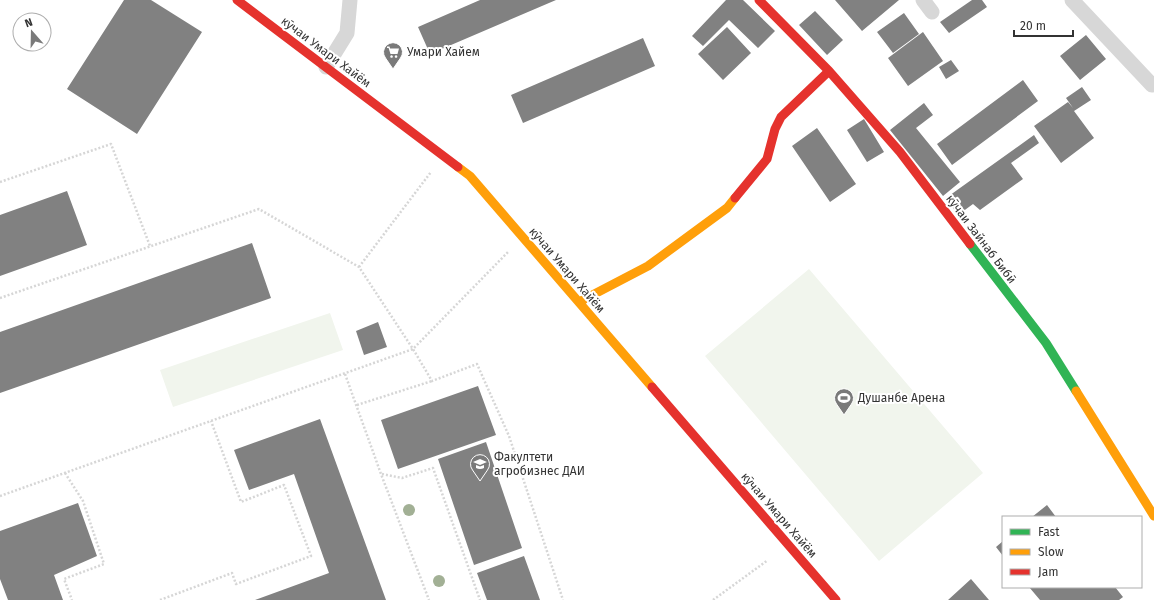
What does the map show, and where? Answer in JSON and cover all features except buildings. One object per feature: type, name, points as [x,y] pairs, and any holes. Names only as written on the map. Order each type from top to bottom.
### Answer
[{"type":"street","name":"кӯчаи Умари Хайём","points":[[237,0],[470,176],[836,600]]},
{"type":"street","points":[[326,67],[347,33],[350,0]]},
{"type":"street","name":"кӯчаи Зайнаб Бибӣ","points":[[759,0],[828,71],[900,152],[1046,343],[1154,516]]},
{"type":"street","points":[[1072,0],[1152,85]]},
{"type":"street","points":[[579,302],[648,266],[727,208],[767,159],[774,129],[781,117],[828,71]]},
{"type":"path","points":[[0,182],[112,144],[150,246]]},
{"type":"path","points":[[359,267],[443,156]]},
{"type":"path","points":[[0,298],[259,210],[359,267],[413,349],[432,381]]},
{"type":"path","points":[[0,496],[413,349],[507,254],[521,235]]},
{"type":"path","points":[[357,405],[432,381],[477,364],[509,436],[563,600]]},
{"type":"path","points":[[345,374],[429,600]]},
{"type":"path","points":[[160,600],[232,573],[236,584],[310,556],[284,485],[241,502],[211,421]]},
{"type":"path","points":[[381,474],[402,478],[433,468],[480,600]]},
{"type":"path","points":[[65,473],[83,501],[104,564],[64,579],[72,600]]},
{"type":"path","points":[[713,600],[768,560]]},
{"type":"shaded area","name":"Душанбе Арена","points":[[809,269],[983,473],[879,561],[705,356]]},
{"type":"shaded area","points":[[330,313],[343,350],[173,407],[160,370]]},
{"type":"traffic: fast","points":[[970,244],[1046,343],[1076,391]]},
{"type":"traffic: slow","points":[[458,167],[470,176],[652,387]]},
{"type":"traffic: slow","points":[[579,302],[648,266],[727,208],[735,198]]},
{"type":"traffic: slow","points":[[1076,391],[1154,516]]},
{"type":"traffic: jam","points":[[237,0],[458,167]]},
{"type":"traffic: jam","points":[[759,0],[829,71],[900,152],[970,244]]},
{"type":"traffic: jam","points":[[735,198],[767,159],[775,129],[781,117],[829,71]]},
{"type":"traffic: jam","points":[[652,387],[836,600]]},
{"type":"place","name":"Умари Хайем","points":[[393,69]]},
{"type":"place","name":"Душанбе Арена","points":[[844,415]]},
{"type":"place","name":"Факултети агробизнес ДАИ","points":[[480,481]]}]
